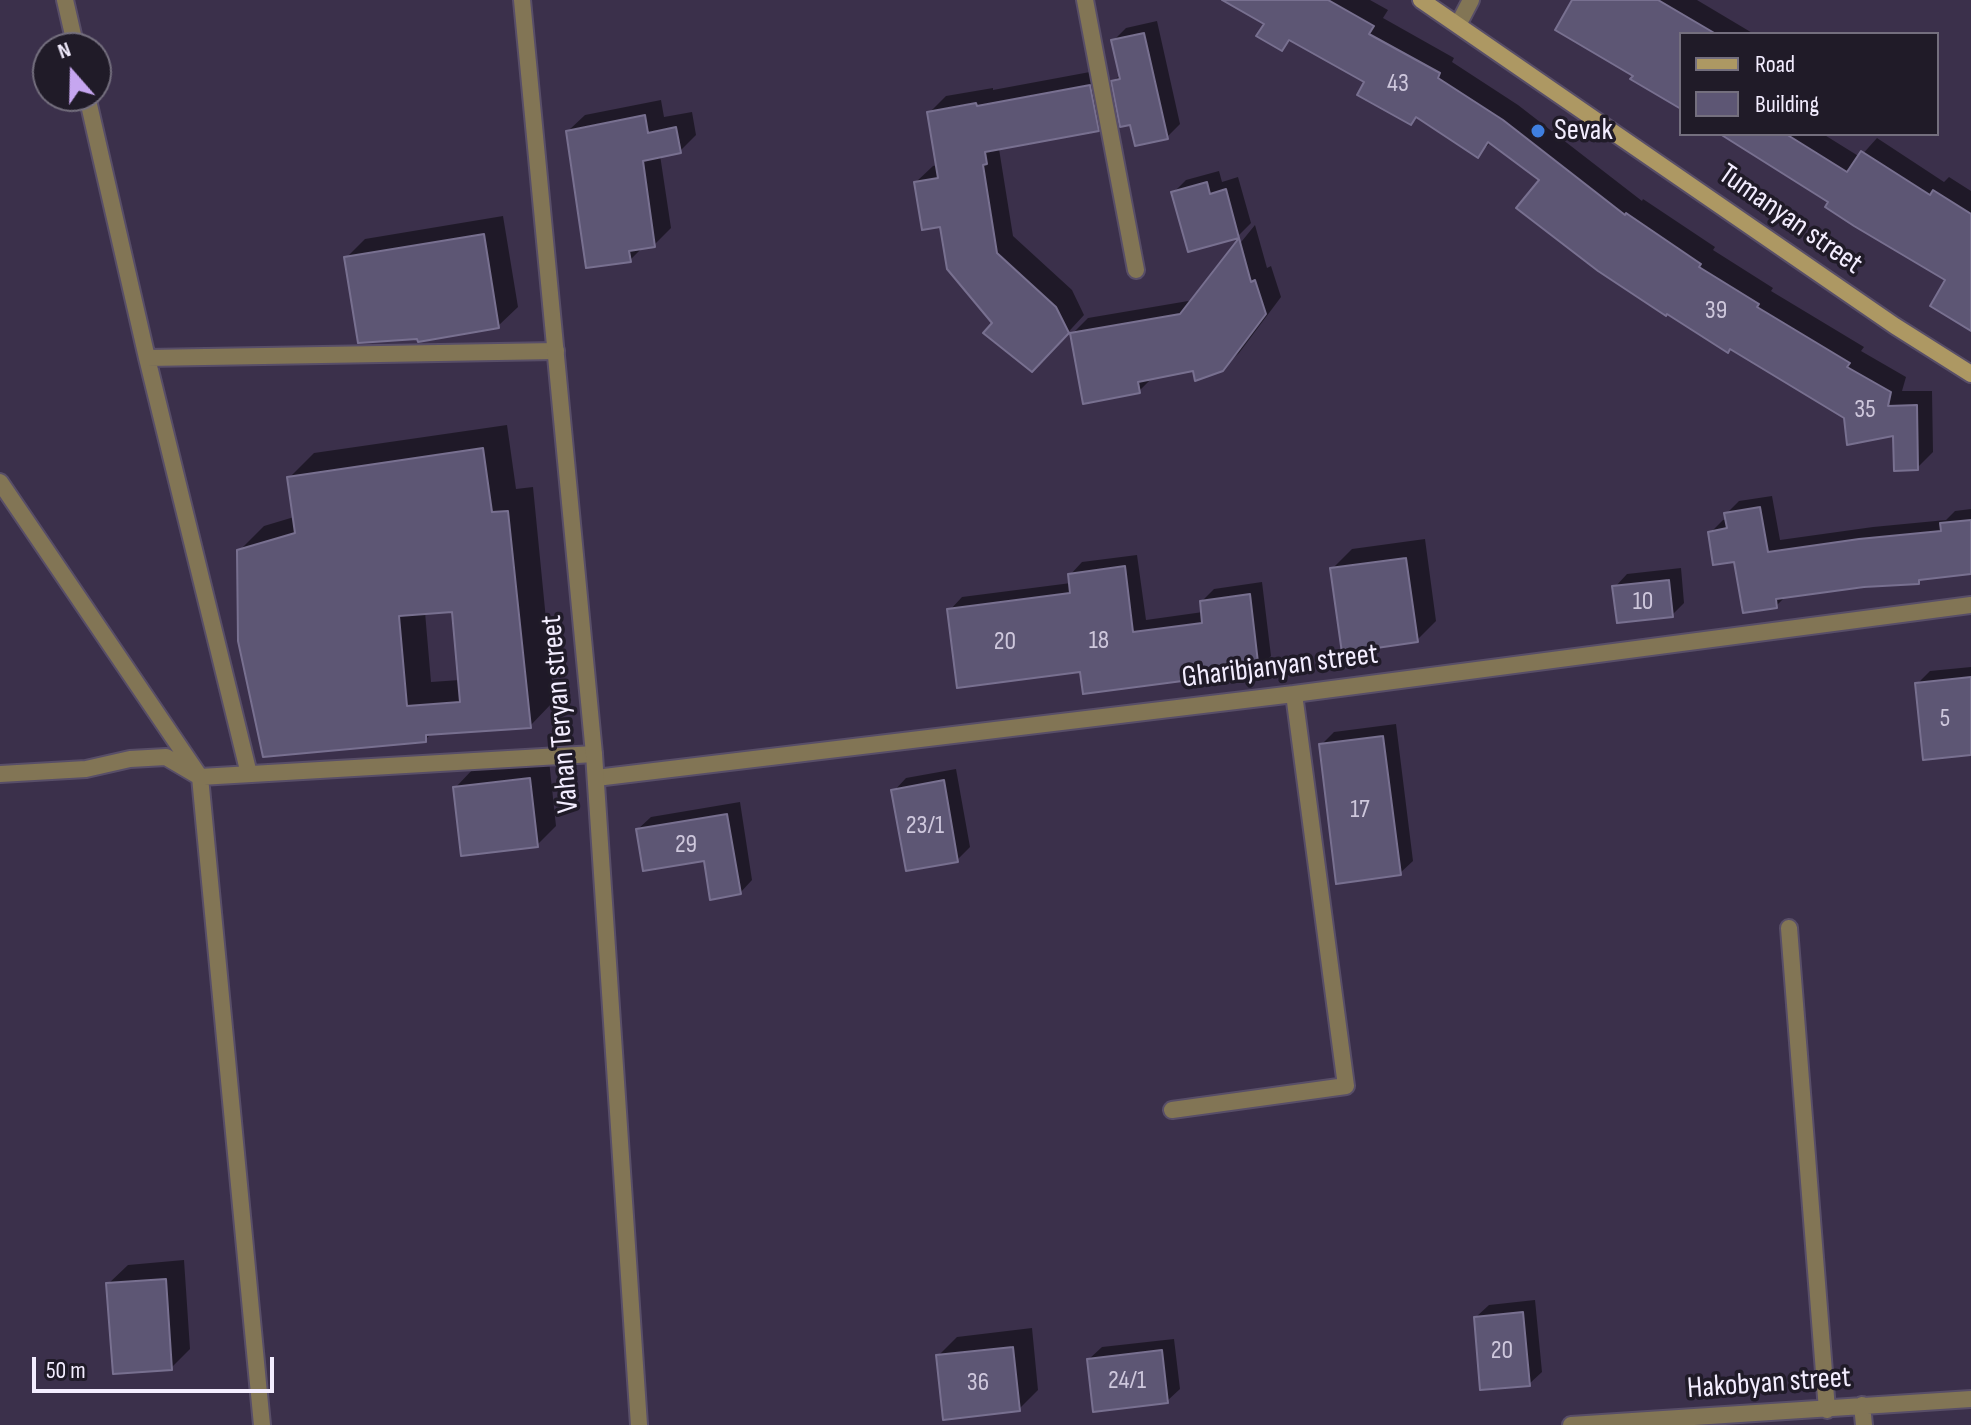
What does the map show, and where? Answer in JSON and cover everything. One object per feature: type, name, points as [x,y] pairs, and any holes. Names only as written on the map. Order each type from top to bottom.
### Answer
[{"type":"main road","name":"Tumanyan street","points":[[1421,0],[1895,326],[1971,374]]},
{"type":"street","points":[[65,0],[72,32]]},
{"type":"street","name":"Vahan Teryan street","points":[[522,0],[596,778],[639,1425]]},
{"type":"street","points":[[1085,0],[1136,270]]},
{"type":"street","points":[[1458,25],[1471,0]]},
{"type":"street","points":[[91,112],[147,358],[249,774]]},
{"type":"street","points":[[147,358],[556,351]]},
{"type":"street","points":[[0,482],[200,777],[262,1425]]},
{"type":"street","name":"Gharibjanyan street","points":[[596,778],[1294,694],[1971,605]]},
{"type":"street","points":[[1172,1110],[1346,1086],[1294,694]]},
{"type":"street","points":[[0,774],[86,769],[130,759],[166,757],[200,777],[594,754]]},
{"type":"street","points":[[1789,928],[1827,1410]]},
{"type":"street","name":"Hakobyan street","points":[[1571,1425],[1971,1399]]},
{"type":"street","points":[[1862,1405],[1864,1425]]},
{"type":"building","points":[[1222,0],[1328,0],[1374,26],[1369,34],[1440,73],[1438,78],[1503,120],[1625,215],[1759,304],[1757,307],[1850,363],[1847,367],[1891,392],[1888,406],[1917,405],[1918,470],[1894,471],[1893,436],[1847,445],[1844,418],[1730,349],[1728,353],[1666,316],[1598,271],[1516,208],[1539,180],[1488,142],[1478,158],[1416,117],[1411,125],[1357,95],[1364,82],[1289,40],[1282,51],[1256,36],[1264,24]]},
{"type":"building","points":[[1572,0],[1658,0],[1713,32],[1679,32],[1679,108],[1630,79],[1633,76],[1555,30]]},
{"type":"building","points":[[1144,33],[1168,139],[1135,146],[1130,125],[1120,127],[1111,81],[1120,79],[1111,40]]},
{"type":"building","points":[[1090,85],[1099,131],[985,152],[987,164],[983,165],[997,253],[1056,307],[1069,333],[1032,372],[983,333],[992,323],[947,269],[940,227],[922,230],[914,182],[938,178],[927,112]]},
{"type":"building","points":[[645,115],[648,133],[676,127],[681,153],[643,161],[655,247],[629,251],[631,262],[586,268],[566,131]]},
{"type":"building","points":[[1723,136],[1789,136],[1847,172],[1861,151],[1930,195],[1933,190],[1971,214],[1971,331],[1930,306],[1945,280],[1825,207],[1828,202]]},
{"type":"building","points":[[1207,182],[1210,194],[1226,189],[1239,238],[1188,252],[1171,192]]},
{"type":"building","points":[[484,234],[499,328],[418,342],[417,339],[358,343],[344,257]]},
{"type":"building","points":[[1239,238],[1251,282],[1255,280],[1266,314],[1223,371],[1195,381],[1193,371],[1138,382],[1140,393],[1083,404],[1070,333],[1180,314]]},
{"type":"building","points":[[483,448],[492,512],[508,511],[531,728],[426,735],[426,742],[263,757],[238,641],[237,550],[295,533],[287,477]],"holes":[[[452,612],[460,702],[407,706],[399,616]]]},
{"type":"building","points":[[1760,507],[1768,552],[1941,531],[1940,523],[1971,520],[1971,574],[1919,580],[1919,584],[1864,587],[1776,599],[1777,608],[1743,613],[1734,562],[1713,565],[1708,532],[1727,528],[1724,513]]},
{"type":"building","points":[[1406,558],[1418,642],[1342,653],[1330,568]]},
{"type":"building","points":[[1125,566],[1133,632],[1202,623],[1200,601],[1250,594],[1259,671],[1083,694],[1080,672],[957,688],[947,609],[1070,593],[1068,574]]},
{"type":"building","points":[[1669,580],[1673,617],[1617,623],[1612,586]]},
{"type":"building","points":[[1971,677],[1971,755],[1923,760],[1915,683]]},
{"type":"building","points":[[1383,736],[1401,875],[1336,884],[1319,744]]},
{"type":"building","points":[[530,778],[538,847],[461,856],[453,787]]},
{"type":"building","points":[[944,780],[958,862],[906,871],[891,790]]},
{"type":"building","points":[[727,814],[741,894],[710,900],[704,861],[643,871],[636,829]]},
{"type":"building","points":[[166,1279],[172,1370],[113,1374],[106,1283]]},
{"type":"building","points":[[1523,1312],[1530,1386],[1480,1390],[1474,1317]]},
{"type":"building","points":[[1013,1347],[1020,1411],[943,1420],[936,1355]]},
{"type":"building","points":[[1162,1350],[1168,1403],[1093,1412],[1087,1359]]},
{"type":"place","name":"Sevak","points":[[1538,131]]}]
